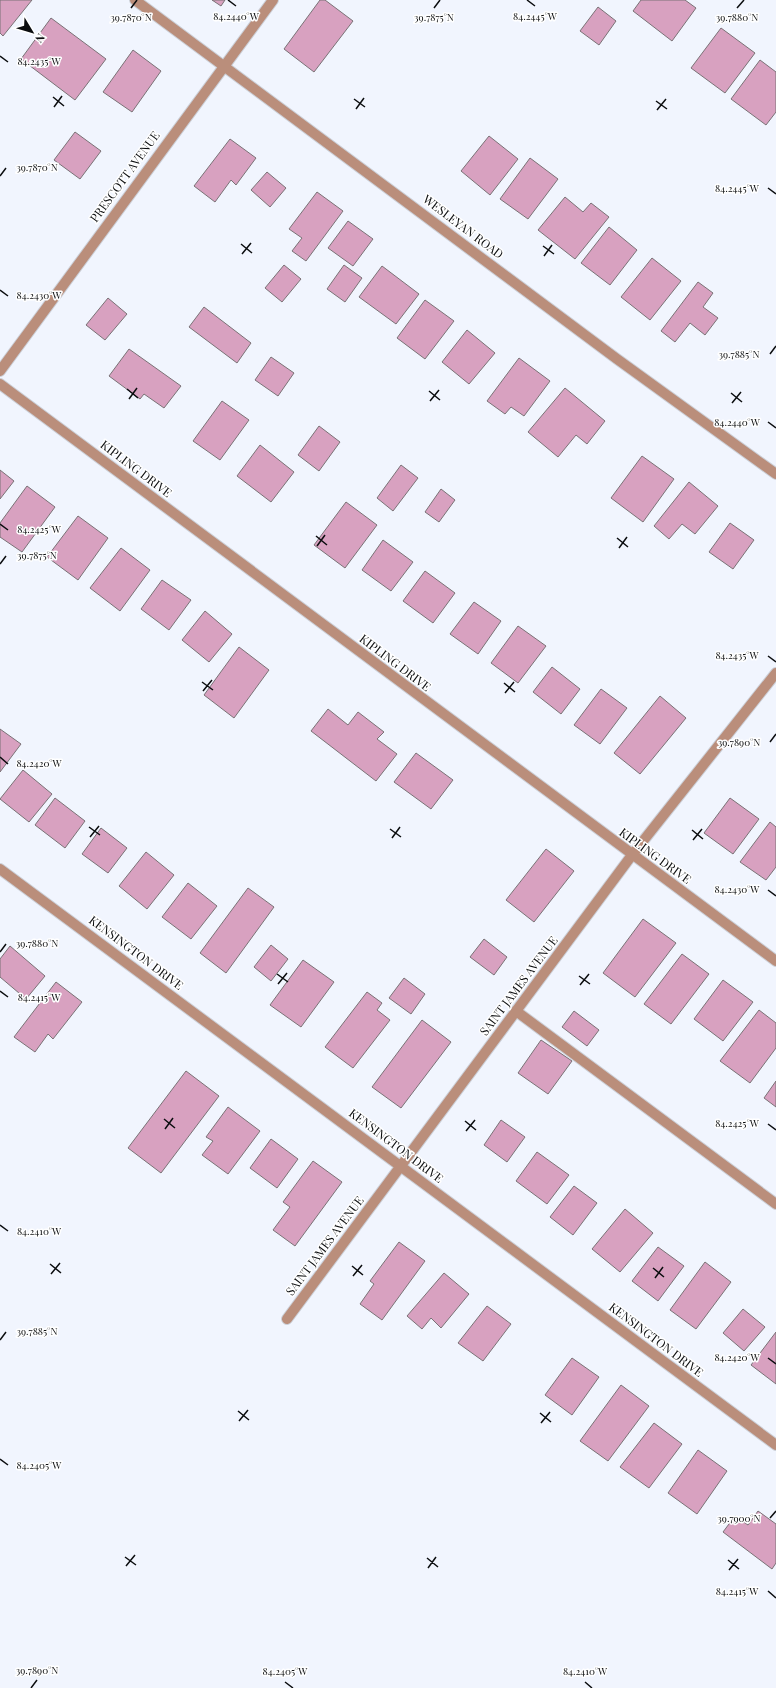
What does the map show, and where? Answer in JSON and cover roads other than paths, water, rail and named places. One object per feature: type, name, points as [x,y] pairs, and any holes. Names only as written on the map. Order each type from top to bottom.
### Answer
[{"type":"street","name":"WESLEYAN ROAD","points":[[135,0],[617,358],[776,474]]},
{"type":"street","name":"PRESCOTT AVENUE","points":[[0,371],[223,65],[273,0]]},
{"type":"street","name":"KIPLING DRIVE","points":[[0,384],[776,962]]},
{"type":"street","name":"SAINT JAMES AVENUE","points":[[287,1319],[632,855],[776,673]]},
{"type":"street","name":"KENSINGTON DRIVE","points":[[0,869],[776,1445]]},
{"type":"street","points":[[516,1011],[776,1204]]}]
